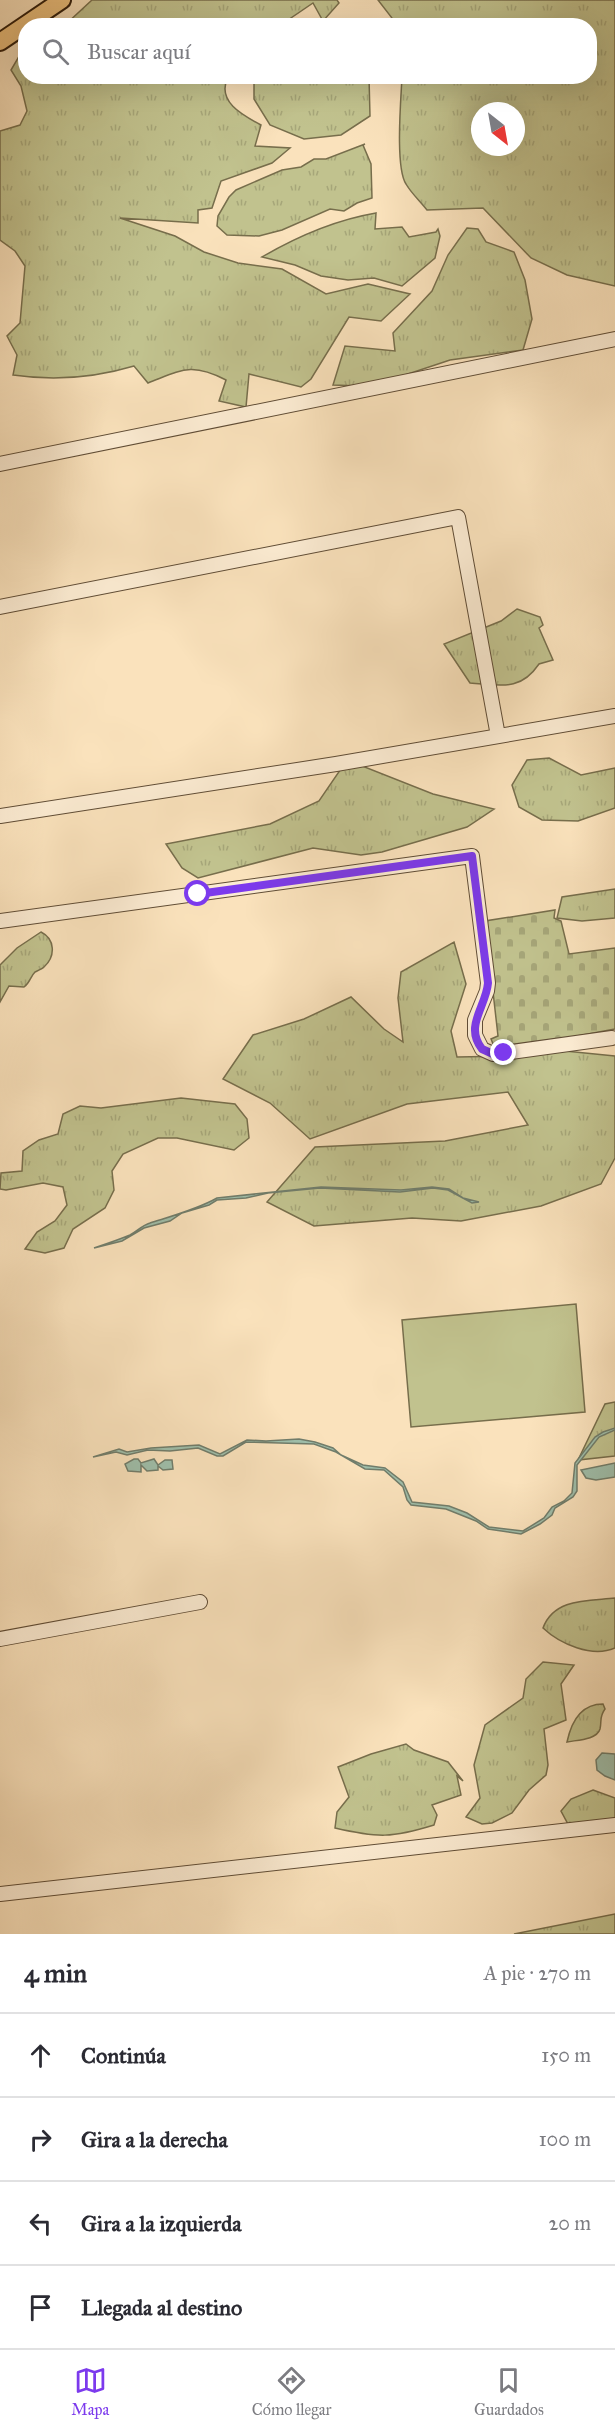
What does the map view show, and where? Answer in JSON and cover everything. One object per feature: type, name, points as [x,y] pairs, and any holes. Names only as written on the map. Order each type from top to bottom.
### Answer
[{"type":"main road","points":[[35,18],[62,0]]},
{"type":"main road","points":[[0,42],[18,30]]},
{"type":"street","points":[[0,464],[69,448],[615,339]]},
{"type":"street","points":[[0,607],[458,517],[498,736]]},
{"type":"street","points":[[0,816],[336,764],[615,716]]},
{"type":"street","points":[[0,921],[472,856],[488,983],[474,1028],[479,1046],[493,1054],[612,1038]]},
{"type":"street","points":[[0,1639],[200,1602]]},
{"type":"street","points":[[0,1894],[615,1825]]},
{"type":"green space","points":[[92,0],[337,0],[339,3],[326,18],[321,18],[313,3],[291,18],[73,18]]},
{"type":"green space","points":[[378,0],[615,0],[615,286],[567,275],[531,258],[483,208],[427,210],[406,184],[401,163],[402,84],[597,84],[597,18],[392,18]]},
{"type":"green space","points":[[18,58],[18,81],[11,70]]},
{"type":"green space","points":[[20,84],[226,84],[225,93],[233,106],[246,117],[261,125],[255,146],[290,148],[272,163],[221,181],[212,208],[198,210],[198,223],[120,218],[175,236],[204,252],[238,263],[282,269],[326,294],[368,284],[410,294],[381,321],[349,317],[311,379],[301,387],[249,374],[246,407],[219,401],[226,380],[204,371],[187,370],[148,383],[134,366],[74,377],[44,378],[13,375],[17,355],[7,336],[20,323],[25,266],[15,251],[0,240],[0,131],[20,125],[27,111]]},
{"type":"green space","points":[[254,84],[369,84],[370,116],[341,135],[304,139],[270,125],[254,99]]},
{"type":"green space","points":[[365,144],[363,145],[371,164],[372,198],[344,211],[330,209],[282,230],[259,236],[227,235],[217,226],[218,216],[236,190],[282,170],[301,167],[314,159],[326,159]]},
{"type":"green space","points":[[376,213],[375,229],[402,227],[409,237],[436,232],[438,229],[440,236],[435,258],[402,286],[374,278],[348,280],[321,276],[295,265],[262,257],[317,230]]},
{"type":"green space","points":[[467,228],[478,229],[486,242],[514,252],[525,280],[532,319],[523,350],[450,360],[361,386],[333,385],[345,346],[395,351],[393,333],[432,291],[448,255]]},
{"type":"green space","points":[[517,609],[540,617],[543,625],[539,628],[553,660],[539,664],[532,673],[517,683],[500,685],[470,683],[444,644],[501,621]]},
{"type":"green space","points":[[549,758],[581,775],[615,768],[615,808],[578,821],[542,820],[519,807],[512,785],[527,760]]},
{"type":"green space","points":[[347,760],[433,794],[494,809],[467,827],[382,852],[361,855],[313,848],[198,878],[182,868],[166,844],[270,824],[319,801]]},
{"type":"green space","points":[[615,889],[615,918],[582,921],[557,918],[562,897]]},
{"type":"green space","points":[[555,910],[554,918],[561,921],[569,954],[615,948],[615,1029],[496,1051],[491,1039],[498,1036],[485,921]]},
{"type":"green space","points":[[41,932],[51,943],[51,958],[43,968],[35,972],[24,987],[9,986],[0,1002],[0,965],[17,948]]},
{"type":"green space","points":[[454,942],[466,984],[451,1031],[457,1057],[515,1056],[565,1051],[615,1056],[615,1158],[601,1184],[541,1206],[461,1221],[412,1218],[314,1226],[267,1202],[315,1147],[445,1141],[528,1125],[508,1092],[407,1104],[310,1139],[270,1103],[223,1079],[253,1035],[304,1019],[351,997],[384,1029],[403,1042],[398,998],[401,972]]},
{"type":"green space","points":[[181,1098],[235,1104],[247,1119],[249,1138],[234,1150],[177,1138],[158,1138],[123,1154],[112,1171],[114,1190],[105,1208],[73,1229],[64,1248],[45,1253],[25,1249],[37,1232],[55,1221],[67,1205],[63,1187],[43,1183],[6,1190],[0,1189],[1,1173],[22,1171],[23,1151],[39,1140],[58,1134],[63,1114],[80,1106],[101,1108]]},
{"type":"green space","points":[[576,1304],[585,1412],[411,1427],[402,1320]]},
{"type":"green space","points":[[615,1402],[615,1456],[578,1460],[605,1404]]},
{"type":"green space","points":[[615,1598],[615,1648],[596,1651],[577,1648],[558,1639],[543,1628],[548,1618],[563,1606],[583,1601]]},
{"type":"green space","points":[[543,1662],[574,1665],[561,1684],[566,1720],[544,1729],[548,1765],[546,1775],[529,1790],[512,1813],[492,1823],[482,1824],[466,1817],[480,1798],[474,1765],[485,1725],[523,1698],[526,1679]]},
{"type":"green space","points":[[603,1704],[605,1709],[601,1716],[598,1733],[581,1740],[567,1742],[578,1716],[588,1707]]},
{"type":"green space","points":[[406,1744],[414,1750],[448,1762],[463,1781],[457,1776],[461,1795],[432,1805],[437,1815],[434,1825],[419,1829],[396,1834],[374,1835],[335,1828],[337,1812],[349,1797],[338,1767]]},
{"type":"green space","points":[[593,1790],[615,1798],[615,1821],[569,1826],[561,1811],[571,1799]]},
{"type":"green space","points":[[615,1914],[615,1934],[514,1934]]},
{"type":"shaded area","points":[[321,1187],[401,1190],[432,1187],[449,1189],[463,1198],[479,1202],[472,1203],[448,1190],[433,1188],[400,1192],[320,1188],[268,1193],[246,1198],[217,1200],[209,1205],[182,1213],[170,1221],[144,1228],[122,1241],[94,1248],[130,1235],[147,1224],[193,1209],[217,1198]]},
{"type":"shaded area","points":[[615,1428],[599,1437],[577,1465],[577,1491],[573,1497],[555,1508],[552,1515],[540,1524],[521,1534],[488,1529],[476,1521],[446,1509],[411,1505],[403,1487],[384,1470],[365,1469],[342,1455],[363,1465],[385,1468],[403,1482],[412,1502],[449,1506],[467,1513],[489,1527],[523,1531],[544,1518],[552,1507],[564,1501],[572,1493],[575,1463],[595,1437]]},
{"type":"shaded area","points":[[299,1439],[333,1448],[341,1455],[314,1444],[246,1442],[223,1456],[217,1456],[198,1448],[170,1451],[148,1450],[127,1455],[116,1452],[93,1457],[119,1449],[127,1452],[199,1445],[220,1454],[247,1440]]},
{"type":"shaded area","points":[[138,1459],[141,1463],[154,1459],[158,1465],[165,1460],[172,1460],[173,1469],[163,1470],[158,1466],[158,1470],[147,1471],[141,1465],[141,1472],[128,1471],[125,1464]]},
{"type":"shaded area","points":[[615,1463],[615,1477],[596,1480],[586,1478],[581,1470]]},
{"type":"shaded area","points":[[602,1753],[615,1754],[615,1780],[597,1770],[596,1760]]},
{"type":"route","points":[[198,894],[472,856],[488,983],[475,1020],[476,1042],[487,1052],[504,1053]]}]
